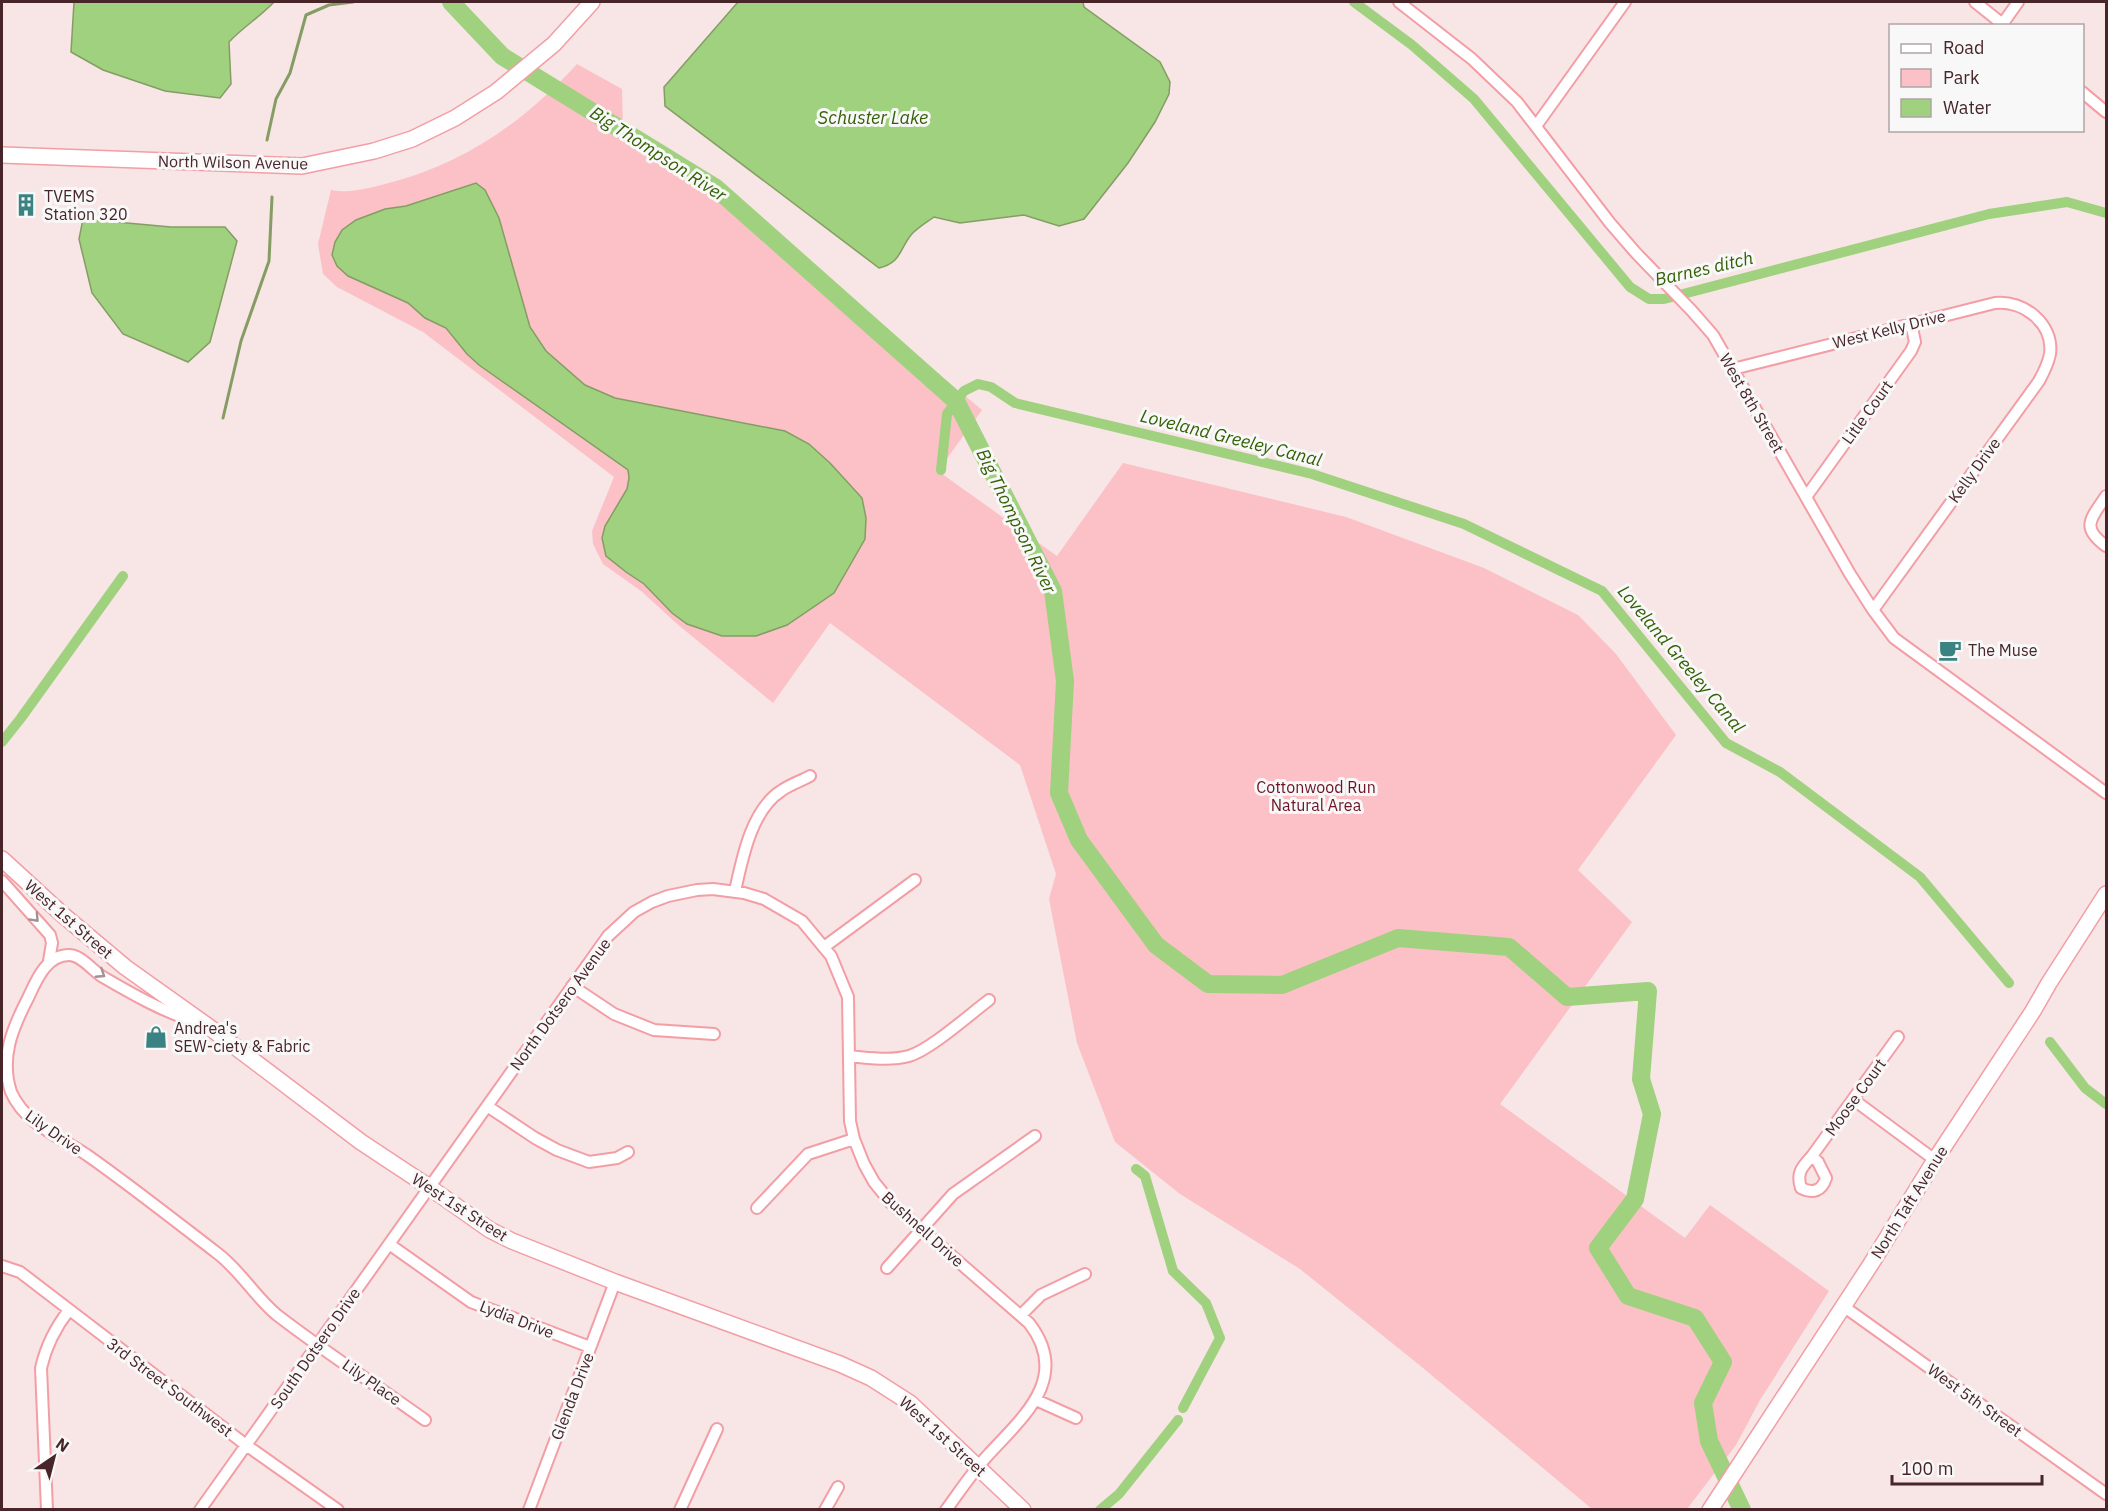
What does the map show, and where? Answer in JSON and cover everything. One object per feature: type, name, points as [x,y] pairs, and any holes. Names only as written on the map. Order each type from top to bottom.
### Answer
[{"type":"main road","name":"North Wilson Avenue","points":[[2,155],[302,166],[374,151],[412,139],[455,118],[496,92],[554,44],[592,2]]},
{"type":"main road","name":"West 1st Street","points":[[2,859],[63,915],[125,967],[205,1024],[361,1142],[429,1186],[490,1230],[615,1282],[840,1364],[871,1378],[910,1403],[1023,1509]]},
{"type":"main road","name":"North Taft Avenue","points":[[1714,1504],[1844,1306],[2106,894]]},
{"type":"street","name":"West 8th Street","points":[[1399,2],[1472,59],[1517,102],[1610,223],[1713,335],[1873,610],[1894,638],[2106,794]]},
{"type":"street","points":[[1536,126],[1625,2]]},
{"type":"street","points":[[1975,2],[2002,24]]},
{"type":"street","points":[[2004,24],[2018,2]]},
{"type":"street","points":[[2084,94],[2106,112]]},
{"type":"street","name":"West Kelly Drive","points":[[1733,369],[1911,323],[2001,303],[2015,304],[2026,309],[2041,323]]},
{"type":"street","name":"Litle Court","points":[[1806,497],[1911,351],[1915,342],[1911,323]]},
{"type":"street","name":"Kelly Drive","points":[[1873,610],[2039,381],[2047,366],[2050,353],[2048,333],[2041,323]]},
{"type":"street","points":[[2106,496],[2090,525],[2093,536],[2106,546]]},
{"type":"street","points":[[735,891],[744,850],[761,814],[780,791],[810,776]]},
{"type":"street","points":[[824,947],[915,880]]},
{"type":"street","points":[[2,881],[50,934],[52,943],[50,961],[68,955],[76,956],[102,976],[174,1015],[205,1024]]},
{"type":"street","name":"North Dotsero Avenue","points":[[429,1186],[608,936],[634,912],[652,902],[681,892],[712,889],[735,891]]},
{"type":"street","name":"Bushnell Drive","points":[[735,891],[764,899],[802,921],[834,962],[848,998],[849,1110],[854,1139],[874,1182],[891,1203],[1021,1315],[1035,1330],[1044,1355],[1045,1372],[1036,1400],[1026,1415],[977,1467],[946,1509]]},
{"type":"street","name":"Lily Drive","points":[[50,961],[37,980],[10,1032],[6,1045],[5,1071],[18,1105],[36,1123],[87,1155],[220,1255],[276,1314],[319,1345]]},
{"type":"street","points":[[572,986],[628,1022],[668,1033],[714,1034]]},
{"type":"street","points":[[849,1056],[890,1058],[909,1056],[923,1050],[989,1000]]},
{"type":"street","name":"Moose Court","points":[[1812,1156],[1898,1037]]},
{"type":"street","points":[[1854,1100],[1935,1160]]},
{"type":"street","points":[[487,1106],[535,1138],[557,1150],[589,1162],[617,1158],[628,1152]]},
{"type":"street","points":[[887,1268],[953,1194],[1035,1136]]},
{"type":"street","points":[[757,1208],[808,1154],[854,1139]]},
{"type":"street","name":"South Dotsero Drive","points":[[200,1509],[319,1345],[429,1186]]},
{"type":"street","name":"Lydia Drive","points":[[389,1244],[471,1302],[590,1347]]},
{"type":"street","name":"3rd Street Southwest","points":[[2,1266],[20,1272],[246,1445],[338,1509]]},
{"type":"street","points":[[1021,1315],[1041,1295],[1085,1274]]},
{"type":"street","name":"Glenda Drive","points":[[529,1509],[615,1282]]},
{"type":"street","name":"West 5th Street","points":[[1844,1306],[2106,1494]]},
{"type":"street","points":[[47,1509],[41,1368],[46,1349],[55,1330],[69,1310]]},
{"type":"street","name":"Lily Place","points":[[319,1345],[425,1420]]},
{"type":"street","points":[[1036,1400],[1076,1418]]},
{"type":"street","points":[[680,1509],[717,1429]]},
{"type":"street","points":[[825,1509],[838,1487]]},
{"type":"green space","name":"Cottonwood Run Natural Area","points":[[577,64],[622,89],[623,131],[713,182],[798,257],[982,410],[938,471],[1057,556],[1123,463],[1346,517],[1484,568],[1578,615],[1616,654],[1676,735],[1578,870],[1632,922],[1500,1104],[1685,1238],[1710,1205],[1829,1291],[1760,1400],[1736,1445],[1687,1509],[1592,1509],[1300,1269],[1180,1194],[1115,1142],[1077,1043],[1049,899],[1056,874],[1020,765],[830,623],[773,703],[641,591],[603,564],[593,544],[592,531],[614,477],[423,332],[337,287],[323,274],[318,244],[331,190],[351,191],[385,184],[413,176],[466,153],[490,139],[536,105]]},
{"type":"water","points":[[74,2],[274,2],[229,42],[231,84],[220,98],[165,91],[103,70],[71,52]]},
{"type":"water","name":"Schuster Lake","points":[[738,2],[1083,2],[1084,7],[1160,62],[1170,82],[1169,94],[1155,122],[1128,163],[1084,219],[1059,226],[1024,215],[960,223],[934,217],[911,235],[892,263],[879,268],[665,106],[664,87]]},
{"type":"water","points":[[476,183],[485,190],[499,218],[530,327],[546,351],[585,385],[615,398],[785,431],[809,444],[862,498],[866,518],[865,539],[834,593],[787,625],[756,636],[722,636],[687,624],[672,613],[644,584],[606,556],[602,538],[605,526],[627,489],[628,470],[479,365],[446,328],[425,318],[408,303],[348,276],[337,266],[332,255],[335,242],[342,230],[356,220],[385,209],[406,206]]},
{"type":"water","points":[[83,219],[171,227],[225,227],[237,241],[210,342],[188,362],[123,334],[92,293],[79,239]]},
{"type":"waterway","points":[[267,140],[276,99],[290,73],[306,15],[329,5],[353,2]]},
{"type":"waterway","name":"Big Thompson River","points":[[451,2],[502,56],[716,188],[956,401],[1053,591],[1065,681],[1059,793],[1079,840],[1156,945],[1208,984],[1282,985],[1398,938],[1509,947],[1567,997],[1648,991],[1641,1079],[1652,1114],[1635,1199],[1598,1248],[1628,1296],[1695,1318],[1723,1362],[1703,1403],[1709,1441],[1742,1510]]},
{"type":"waterway","name":"Barnes ditch","points":[[1354,2],[1412,45],[1474,99],[1630,287],[1649,299],[1664,299],[1989,214],[2067,202],[2106,213]]},
{"type":"waterway","points":[[223,418],[241,341],[269,261],[272,197]]},
{"type":"waterway","name":"Loveland Greeley Canal","points":[[941,470],[947,414],[964,391],[978,384],[991,387],[1015,403],[1312,474],[1464,524],[1602,591],[1726,743],[1780,772],[1920,877],[2009,983]]},
{"type":"waterway","points":[[2,742],[123,576]]},
{"type":"waterway","name":"Loveland Greeley Canal","points":[[2050,1042],[2085,1088],[2106,1104]]},
{"type":"waterway","points":[[1136,1169],[1145,1176],[1173,1271],[1206,1303],[1220,1338],[1183,1408]]},
{"type":"waterway","points":[[1100,1510],[1119,1494],[1178,1420]]},
{"type":"place","name":"TVEMS Station 320","points":[[26,205]]},
{"type":"place","name":"The Muse","points":[[1950,650]]},
{"type":"place","name":"Andrea's SEW-ciety & Fabric","points":[[156,1037]]}]
